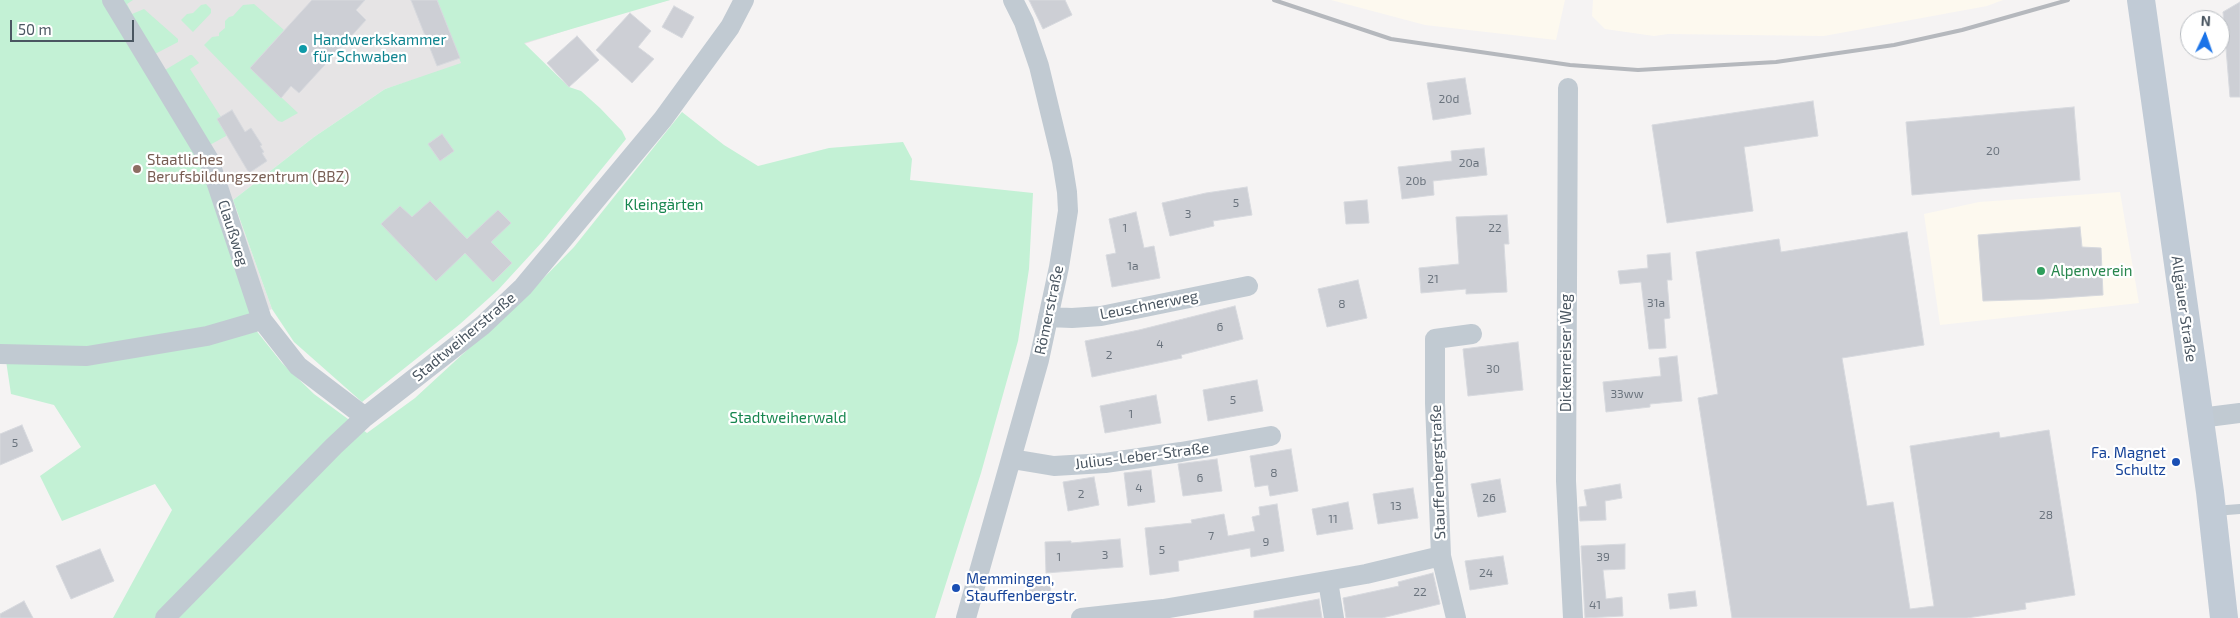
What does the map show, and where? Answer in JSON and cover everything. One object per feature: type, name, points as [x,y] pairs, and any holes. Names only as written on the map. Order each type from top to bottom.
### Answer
[{"type":"main road","name":"Allgäuer Straße","points":[[2141,0],[2227,614]]},
{"type":"street","name":"Claußweg","points":[[112,0],[209,160],[262,320],[298,366],[365,417]]},
{"type":"street","name":"Stadtweiherstraße","points":[[165,618],[334,446],[365,417],[483,325],[523,287],[663,119],[730,27],[744,0]]},
{"type":"street","name":"Römerstraße","points":[[966,618],[1012,458],[1048,317],[1068,211],[1068,192],[1061,153],[1039,66],[1024,22],[1014,0]]},
{"type":"street","name":"Dickenreiser Weg","points":[[1568,88],[1566,481],[1573,618]]},
{"type":"street","name":"Leuschnerweg","points":[[1048,317],[1101,316],[1248,286]]},
{"type":"street","points":[[0,354],[87,356],[207,336],[262,320]]},
{"type":"street","name":"Stauffenbergstraße","points":[[1081,618],[1163,609],[1328,581],[1441,556],[1435,403],[1435,339],[1472,334]]},
{"type":"street","points":[[2200,418],[2240,413]]},
{"type":"street","name":"Julius-Leber-Straße","points":[[1012,458],[1054,466],[1105,462],[1181,452],[1271,436]]},
{"type":"street","points":[[1441,556],[1456,618]]},
{"type":"street","points":[[1328,581],[1334,618]]},
{"type":"lane","points":[[2213,512],[2240,509]]},
{"type":"shaded area","name":"Staatliches Berufsbildungszentrum (BBZ)","points":[[0,0],[670,0],[617,14],[385,89],[314,137],[233,200],[272,309],[246,319],[0,342]]},
{"type":"shaded area","points":[[1331,0],[1565,0],[1556,40],[1425,25]]},
{"type":"shaded area","points":[[1593,0],[2003,0],[1987,6],[1824,36],[1668,34],[1654,36],[1605,29],[1592,16]]},
{"type":"shaded area","points":[[2120,192],[2139,303],[1940,325],[1924,214],[1979,202]]},
{"type":"green space","name":"Stadtweiherwald","points":[[0,0],[111,0],[209,160],[262,320],[251,324],[282,363],[314,394],[367,433],[415,398],[529,293],[574,247],[682,112],[724,145],[758,166],[829,148],[903,142],[912,159],[910,180],[1033,193],[1029,269],[1018,341],[981,473],[935,618],[113,618],[172,510],[155,484],[62,521],[40,476],[81,447],[54,405],[11,394],[5,354],[0,354]]},
{"type":"green space","points":[[120,0],[133,0],[127,4],[132,14],[144,9],[178,39],[178,42],[155,54]]},
{"type":"green space","points":[[437,0],[670,0],[524,43],[569,87],[581,91],[600,108],[622,131],[626,139],[543,241],[498,290],[460,324],[362,402],[294,342],[272,309],[233,200],[314,137],[385,89],[461,63]]},
{"type":"green space","points":[[206,4],[211,9],[211,13],[193,32],[181,20],[187,14],[193,13],[201,5]]},
{"type":"green space","points":[[254,4],[284,30],[250,68],[298,113],[282,122],[278,121],[204,45],[212,37],[219,36],[219,33],[225,28],[225,21],[233,16],[243,5]]},
{"type":"green space","points":[[190,55],[199,63],[190,69],[221,117],[226,134],[226,136],[208,146],[165,70]]},
{"type":"building","name":"Handwerkskammer für Schwaben","points":[[312,0],[365,0],[356,10],[366,20],[299,93],[291,86],[281,98],[250,68]]},
{"type":"building","points":[[411,0],[437,0],[460,58],[437,66]]},
{"type":"building","points":[[1029,0],[1065,0],[1072,15],[1043,29]]},
{"type":"building","points":[[2240,2],[2240,97],[2230,97],[2227,60],[2230,60],[2230,10],[2226,10]]},
{"type":"building","points":[[674,6],[694,17],[682,38],[662,27]]},
{"type":"building","points":[[630,13],[651,31],[638,47],[654,59],[632,83],[596,50]]},
{"type":"building","points":[[577,36],[599,60],[569,87],[547,63]]},
{"type":"building","points":[[1465,78],[1471,114],[1433,120],[1427,83]]},
{"type":"building","points":[[1813,101],[1818,136],[1744,147],[1753,211],[1667,223],[1652,125]]},
{"type":"building","points":[[2074,107],[2080,180],[1912,195],[1906,122]]},
{"type":"building","points":[[232,110],[245,132],[251,128],[262,145],[260,146],[264,152],[262,153],[267,161],[249,173],[217,119]]},
{"type":"building","points":[[442,134],[454,151],[440,161],[428,144]]},
{"type":"building","points":[[1484,148],[1487,175],[1433,181],[1434,195],[1402,199],[1398,167],[1452,161],[1451,151]]},
{"type":"building","points":[[1247,187],[1252,215],[1213,221],[1214,226],[1170,236],[1162,203],[1206,193]]},
{"type":"building","points":[[1367,200],[1369,223],[1346,224],[1344,202]]},
{"type":"building","points":[[430,201],[467,239],[498,210],[511,223],[491,242],[512,263],[493,282],[465,253],[436,281],[381,224],[400,206],[412,217]]},
{"type":"building","points":[[1136,212],[1144,248],[1154,246],[1160,278],[1112,287],[1106,255],[1116,253],[1109,219]]},
{"type":"building","points":[[1507,215],[1509,244],[1504,244],[1507,292],[1466,294],[1466,289],[1421,293],[1419,268],[1459,264],[1456,217]]},
{"type":"building","name":"Alpenverein","points":[[2080,227],[2082,247],[2101,248],[2103,295],[1983,301],[1978,235]]},
{"type":"building","points":[[1907,232],[1924,345],[1842,358],[1867,506],[1893,502],[1910,609],[1934,606],[1910,446],[1999,432],[2000,438],[2049,430],[2075,595],[2025,603],[2026,609],[1967,618],[1732,618],[1698,398],[1718,394],[1696,252],[1779,239],[1781,252]]},
{"type":"building","points":[[1670,253],[1672,280],[1667,280],[1670,318],[1664,319],[1666,348],[1649,349],[1641,282],[1620,284],[1618,271],[1648,268],[1647,255]]},
{"type":"building","points":[[1358,280],[1367,318],[1327,327],[1318,289]]},
{"type":"building","points":[[1235,306],[1243,339],[1181,355],[1182,358],[1092,377],[1085,341],[1139,330]]},
{"type":"building","points":[[1518,342],[1523,390],[1468,396],[1463,349]]},
{"type":"building","points":[[1677,356],[1682,401],[1650,404],[1650,407],[1606,412],[1603,382],[1661,376],[1659,358]]},
{"type":"building","points":[[1257,380],[1263,411],[1208,421],[1203,390]]},
{"type":"building","points":[[1156,395],[1161,423],[1105,433],[1100,406]]},
{"type":"building","points":[[22,425],[33,451],[0,465],[0,434]]},
{"type":"building","points":[[1291,449],[1298,491],[1270,496],[1268,485],[1255,487],[1250,456]]},
{"type":"building","points":[[1217,459],[1222,491],[1183,496],[1178,464]]},
{"type":"building","points":[[1151,470],[1155,502],[1128,506],[1124,473]]},
{"type":"building","points":[[1094,477],[1099,505],[1068,511],[1063,482]]},
{"type":"building","points":[[1500,479],[1506,512],[1478,517],[1471,484]]},
{"type":"building","points":[[1620,484],[1622,498],[1605,501],[1606,520],[1580,521],[1579,507],[1587,506],[1584,490]]},
{"type":"building","points":[[1413,488],[1418,518],[1378,524],[1373,494]]},
{"type":"building","points":[[1348,502],[1353,529],[1317,535],[1312,509]]},
{"type":"building","points":[[1277,504],[1284,551],[1251,557],[1250,548],[1178,561],[1179,571],[1150,575],[1145,528],[1192,523],[1191,520],[1224,514],[1228,536],[1255,531],[1252,517],[1260,515],[1259,507]]},
{"type":"building","points":[[1120,539],[1123,567],[1046,573],[1045,542],[1071,541],[1071,543]]},
{"type":"building","points":[[1625,544],[1625,569],[1603,570],[1606,599],[1622,597],[1623,616],[1585,618],[1581,546]]},
{"type":"building","points":[[100,549],[114,581],[71,599],[56,566]]},
{"type":"building","points":[[1503,556],[1508,584],[1470,590],[1465,561]]},
{"type":"building","points":[[1433,573],[1440,604],[1382,618],[1346,618],[1343,598],[1399,586],[1398,582]]},
{"type":"building","points":[[1050,580],[1051,597],[1030,599],[1028,583]]},
{"type":"building","points":[[1695,591],[1697,606],[1670,609],[1668,594]]},
{"type":"building","points":[[1319,599],[1322,618],[1254,618],[1254,611]]},
{"type":"building","points":[[24,601],[33,618],[0,618],[0,614]]},
{"type":"railway","points":[[1274,0],[1391,39],[1570,65],[1638,70],[1776,62],[1894,45],[1962,30],[2068,0]]},
{"type":"place","name":"Handwerkskammer für Schwaben","points":[[303,49]]},
{"type":"place","name":"Staatliches Berufsbildungszentrum (BBZ)","points":[[137,169]]},
{"type":"place","name":"Alpenverein","points":[[2041,271]]},
{"type":"place","name":"Fa. Magnet Schultz","points":[[2176,462]]},
{"type":"place","name":"Memmingen, Stauffenbergstr.","points":[[956,588]]},
{"type":"park label","name":"Kleingärten","points":[[664,205]]}]
